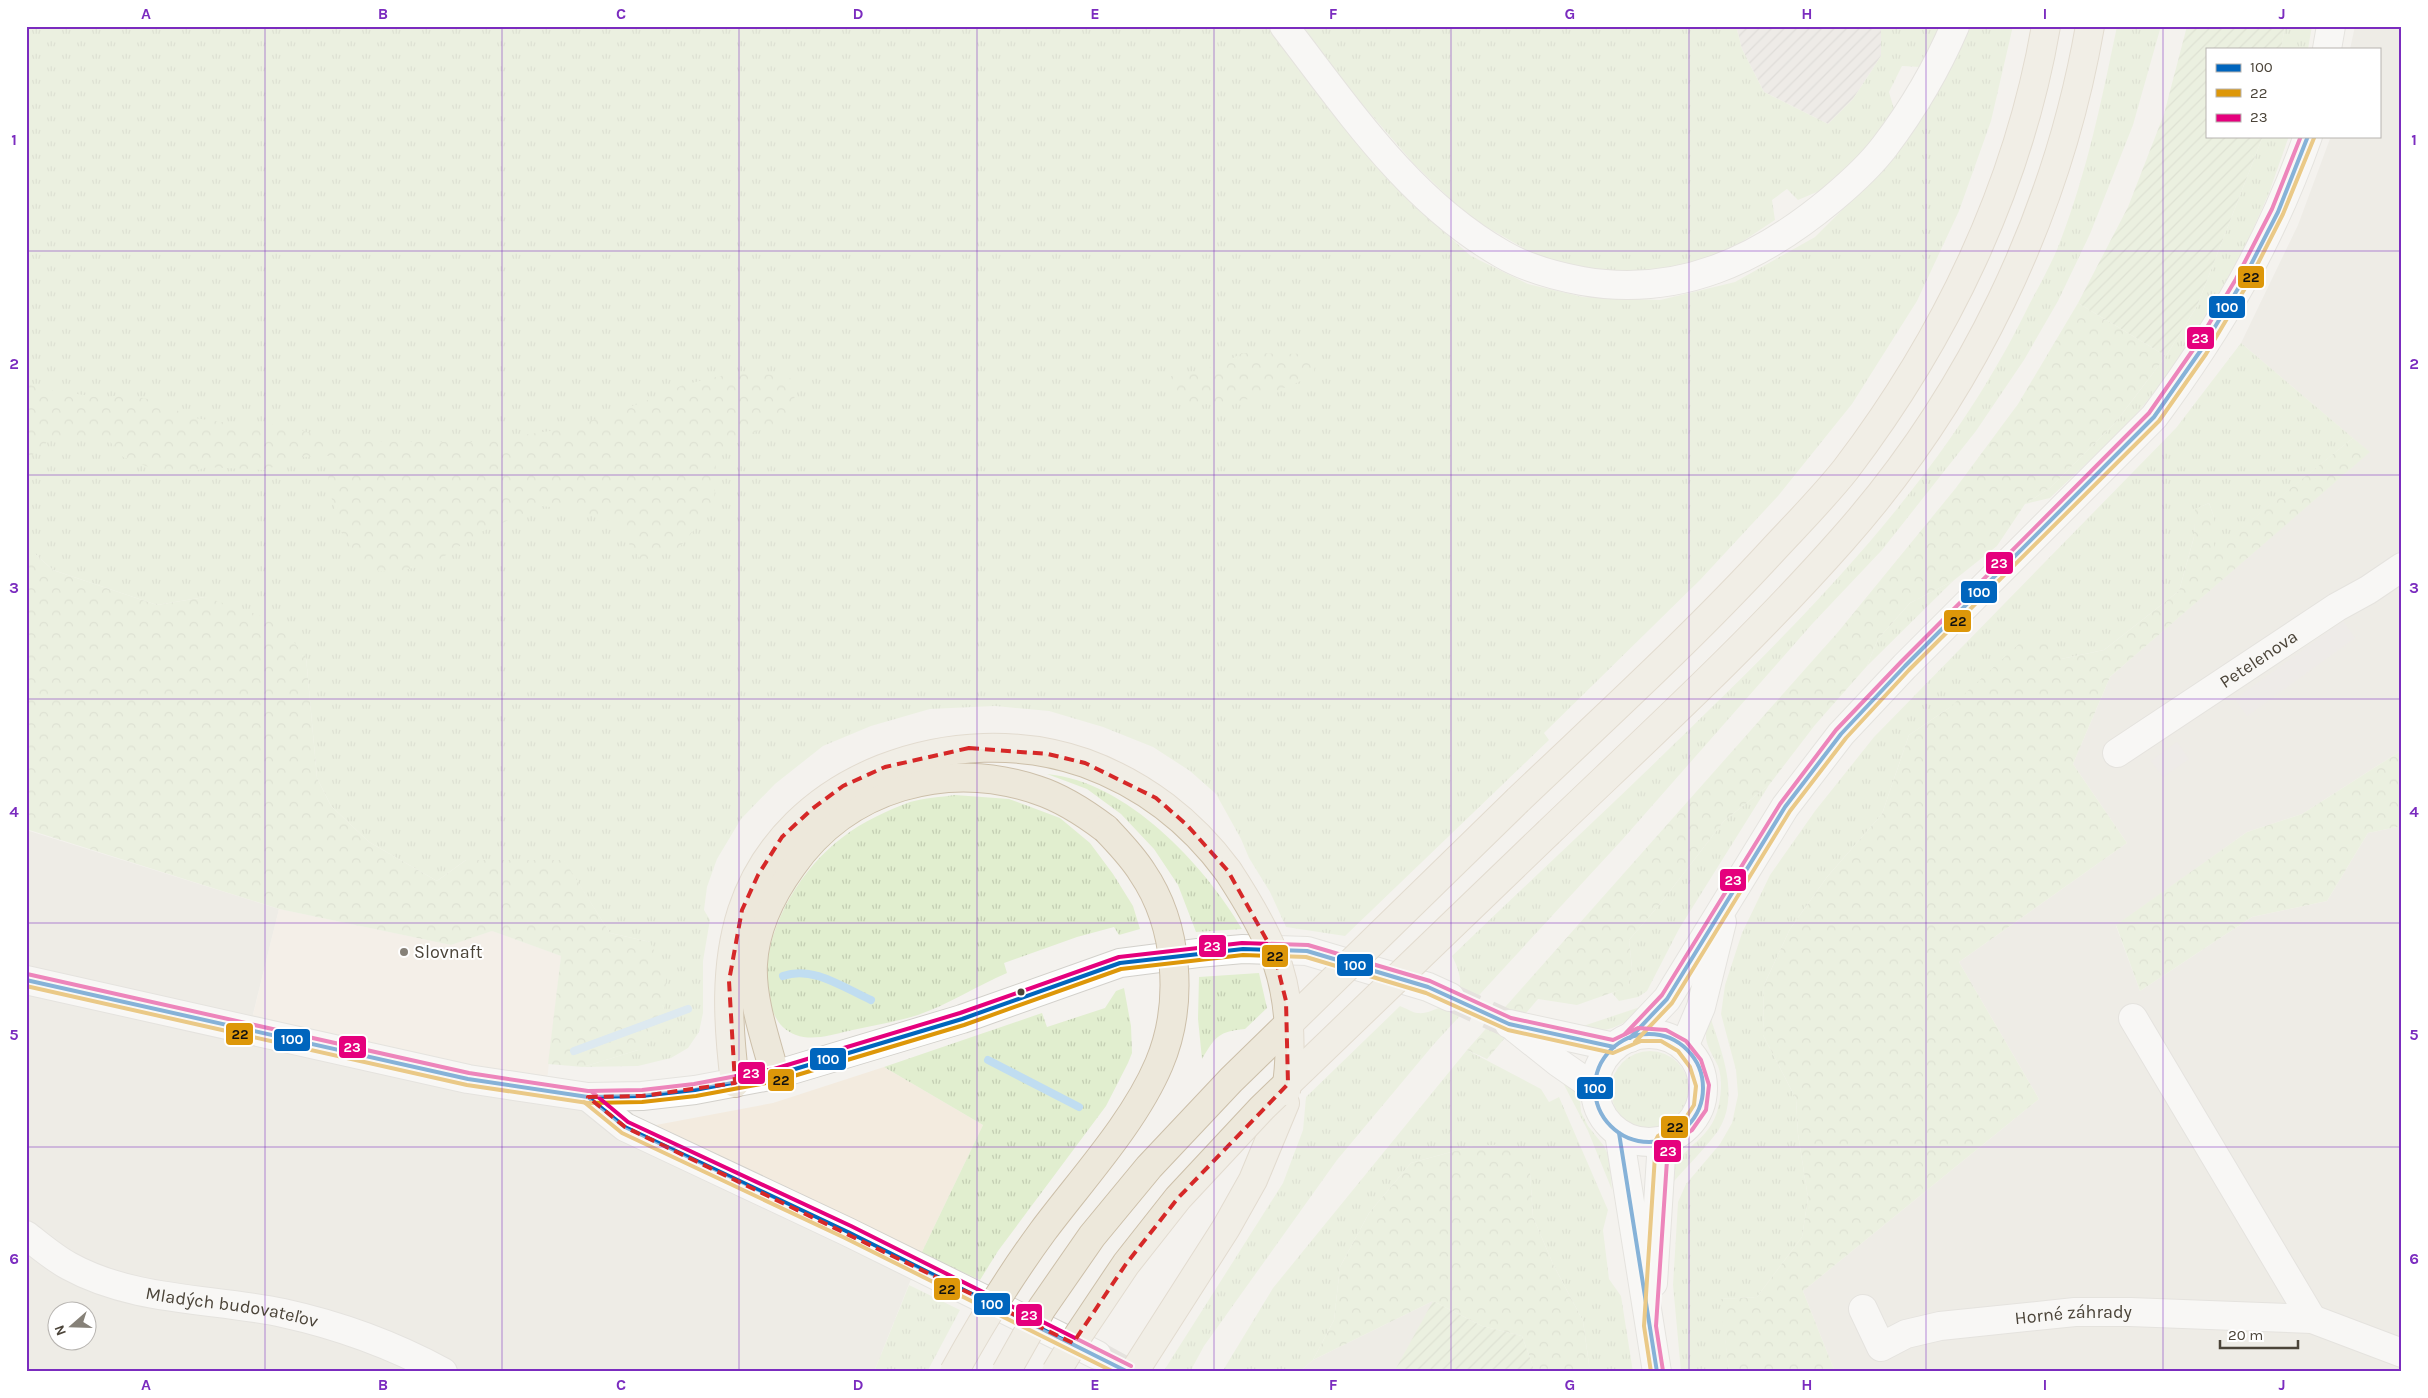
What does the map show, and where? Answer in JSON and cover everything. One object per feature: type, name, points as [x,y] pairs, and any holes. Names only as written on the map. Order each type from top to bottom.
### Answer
[{"type":"highway","points":[[1006,1372],[1042,1308],[1092,1236],[1149,1167],[1231,1080],[1740,586],[1845,470],[1924,355],[1987,228],[2028,108],[2046,26]]},
{"type":"highway","points":[[1056,1372],[1126,1264],[1178,1198],[1262,1108],[1715,672],[1843,540],[1891,480],[1935,418],[1974,355],[2001,302],[2034,228],[2072,114],[2090,26]]},
{"type":"highway","points":[[735,1084],[730,1041],[729,981],[742,910],[758,875],[782,837],[843,786],[885,767],[969,748],[1010,748],[1048,754],[1086,764],[1156,798],[1211,848],[1228,871],[1257,918],[1274,953],[1286,1001],[1290,1063],[1285,1103],[1254,1180],[1226,1228],[1134,1372]]},
{"type":"highway","points":[[775,1075],[758,1011],[753,964],[761,920],[780,883],[805,847],[836,818],[868,800],[900,787],[944,777],[992,778],[1038,790],[1081,811],[1106,829],[1143,873],[1163,915],[1172,950],[1174,998],[1170,1032],[1159,1064],[1141,1100],[1042,1233],[992,1304],[954,1372]]},
{"type":"street","points":[[1284,26],[1357,120],[1403,175],[1437,207],[1468,232],[1503,254],[1529,267],[1571,279],[1600,284],[1634,286],[1673,282],[1728,265],[1782,236],[1818,210],[1856,178],[1885,147],[1916,100],[1944,52],[1955,26]]},
{"type":"street","points":[[2327,48],[2330,26]]},
{"type":"street","points":[[1595,1088],[1559,1064],[1510,1024],[1622,1043],[1653,1034],[1671,1039],[1684,1047],[1693,1056],[1701,1073],[1702,1098],[1696,1115],[1689,1125],[1674,1136],[1662,1141],[1640,1142],[1619,1133],[1602,1114],[1595,1088],[1601,1065],[1622,1043],[1667,998],[1785,806],[1847,728],[1912,659],[2154,416],[2194,362],[2242,283],[2272,228],[2292,182],[2307,138]]},
{"type":"street","name":"Petelenova","points":[[2118,753],[2337,607],[2368,590],[2402,567]]},
{"type":"street","points":[[1684,1047],[1701,1007],[1728,896]]},
{"type":"street","points":[[26,980],[468,1079],[588,1097],[642,1096],[735,1084],[775,1075],[962,1019],[1120,963],[1198,953],[1244,949],[1307,951],[1428,987],[1450,997]]},
{"type":"street","points":[[2133,1018],[2312,1319]]},
{"type":"street","points":[[588,1097],[625,1126],[848,1232],[1097,1355]]},
{"type":"street","points":[[1619,1133],[1658,1372]]},
{"type":"street","points":[[1650,1326],[1662,1141]]},
{"type":"street","name":"Mladých budovateľov","points":[[26,1235],[69,1266],[112,1283],[152,1294],[281,1313],[332,1325],[390,1347],[443,1372]]},
{"type":"street","name":"Horné záhrady","points":[[1863,1309],[1881,1347],[1906,1334],[1940,1326],[2075,1312],[2312,1319],[2402,1353]]},
{"type":"highlighted area","points":[[969,748],[1048,754],[1085,763],[1121,779],[1156,798],[1187,825],[1228,871],[1274,953],[1286,1001],[1288,1084],[1178,1198],[1126,1264],[1073,1343],[625,1127],[588,1097],[642,1096],[735,1083],[729,981],[742,910],[758,875],[782,837],[812,809],[843,786],[885,767]]},
{"type":"shaded area","points":[[1736,26],[1881,26],[1881,56],[1853,99],[1828,124],[1764,92],[1742,49]]},
{"type":"shaded area","points":[[2355,26],[2402,26],[2402,750],[2302,814],[2247,832],[2116,926],[2140,991],[2252,917],[2327,901],[2368,833],[2402,826],[2402,1372],[1835,1372],[1803,1291],[2039,1099],[1959,962],[2127,843],[2073,764],[2110,677],[2369,452],[2241,343],[2298,225],[2330,138],[2380,138],[2380,48],[2350,48]]},
{"type":"shaded area","points":[[2343,621],[2355,638],[2247,716],[2235,699]]},
{"type":"shaded area","points":[[2177,742],[2189,759],[2163,777],[2151,761]]},
{"type":"shaded area","points":[[26,830],[279,909],[253,1014],[546,1089],[656,1125],[921,1254],[874,1372],[26,1372]]},
{"type":"shaded area","points":[[279,909],[451,945],[492,931],[561,956],[546,1089],[253,1015]]},
{"type":"shaded area","points":[[884,1067],[983,1125],[921,1254],[656,1125],[773,1103]]},
{"type":"shaded area","points":[[1433,1301],[1535,1372],[1299,1372],[1313,1360]]},
{"type":"green space","points":[[26,26],[1274,26],[1278,40],[1335,115],[1408,200],[1471,256],[1528,284],[1583,297],[1660,300],[1735,282],[1815,237],[1881,171],[1930,100],[1969,26],[2013,26],[1991,121],[1959,211],[1917,301],[1852,404],[1778,496],[1700,580],[1544,733],[1549,740],[1345,936],[1286,927],[1270,892],[1249,858],[1241,839],[1216,794],[1190,771],[1153,747],[1103,727],[1049,711],[995,706],[930,709],[871,726],[823,746],[775,784],[741,819],[717,859],[707,887],[704,910],[710,920],[703,961],[703,1013],[699,1032],[688,1048],[671,1058],[638,1066],[583,1067],[638,1050],[650,942],[610,933],[564,861],[466,860],[437,881],[369,842],[331,806],[317,778],[306,657],[205,597],[157,605],[53,570],[35,554],[26,554]]},
{"type":"green space","points":[[1303,26],[1736,26],[1742,49],[1764,92],[1828,124],[1853,99],[1881,56],[1881,26],[1944,26],[1921,67],[1902,66],[1889,92],[1894,109],[1875,143],[1831,186],[1798,200],[1787,189],[1772,200],[1775,220],[1716,259],[1679,269],[1618,274],[1559,264],[1527,250],[1469,217],[1414,164],[1343,82]]},
{"type":"green space","points":[[2117,26],[2161,26],[2133,125],[2090,234],[2058,301],[2024,360],[1976,431],[1882,550],[1813,623],[1622,840],[1434,1044],[1337,1160],[1204,1346],[1190,1372],[1163,1372],[1283,1183],[1303,1130],[1306,1097],[1400,1006],[1414,1012],[1424,1013],[1441,1007],[1455,997],[1460,985],[1460,978],[1452,956],[1647,771],[1802,616],[1888,520],[1965,417],[1999,362],[2057,250],[2070,216],[2086,162]]},
{"type":"green space","points":[[2187,26],[2285,26],[2281,48],[2206,48],[2206,138],[2262,138],[2197,306],[2166,356],[2078,303],[2128,207],[2164,114]]},
{"type":"green space","points":[[2285,26],[2312,26],[2308,48],[2281,48]]},
{"type":"green space","points":[[2262,138],[2288,138],[2269,193],[2234,272],[2186,353],[2130,422],[2050,498],[2025,504],[2050,488],[2115,423],[2166,356],[2197,306]]},
{"type":"green space","points":[[2078,303],[2166,356],[2115,423],[2050,488],[2025,504],[1997,546],[1953,581],[1910,603],[1878,639],[1867,666],[1815,725],[1769,785],[1724,821],[1660,904],[1629,940],[1632,968],[1628,987],[1577,1005],[1538,999],[1487,1059],[1467,1050],[1838,632],[1955,489],[2018,404]]},
{"type":"green space","points":[[2241,343],[2353,438],[2214,551],[2214,517],[2209,503],[2196,509],[2194,537],[2179,591],[2104,650],[2061,659],[1949,708],[1909,735],[1882,814],[1827,877],[1790,929],[1764,985],[1763,1035],[1796,1099],[1798,1134],[1808,1198],[1802,1237],[1757,1297],[1721,1299],[1729,1372],[1681,1372],[1673,1285],[1678,1202],[1686,1184],[1720,1144],[1732,1123],[1738,1095],[1736,1070],[1721,1014],[1725,985],[1742,933],[1770,875],[1815,811],[1874,737],[2176,428]]},
{"type":"green space","points":[[1242,353],[1302,354],[1315,366],[1313,375],[1281,389],[1236,402],[1184,404],[1171,391],[1171,376],[1208,368],[1226,362]]},
{"type":"green space","points":[[737,372],[774,375],[797,380],[793,407],[776,424],[746,436],[716,460],[714,506],[679,548],[642,561],[626,540],[619,524],[572,509],[541,506],[481,532],[434,563],[396,572],[367,570],[341,532],[328,485],[329,456],[300,457],[265,470],[206,467],[185,475],[151,468],[123,457],[107,438],[71,436],[53,439],[36,452],[26,463],[26,384],[103,398],[126,394],[156,401],[194,418],[242,425],[279,424],[339,441],[476,442],[570,428],[641,403],[683,385]]},
{"type":"green space","points":[[2353,438],[2370,452],[2110,677],[2073,764],[2127,843],[1959,962],[2039,1099],[1803,1291],[1835,1372],[1729,1372],[1720,1299],[1757,1297],[1802,1237],[1808,1198],[1798,1134],[1796,1099],[1763,1035],[1764,985],[1790,929],[1827,877],[1882,814],[1909,735],[1949,708],[2021,642],[2046,636],[2061,659],[2104,650],[2179,591],[2194,537],[2195,509],[2209,503],[2214,517],[2214,550]]},
{"type":"green space","points":[[26,554],[35,554],[53,570],[157,605],[205,597],[277,621],[306,657],[317,778],[331,806],[369,842],[437,881],[466,860],[564,860],[610,933],[650,942],[666,977],[664,1031],[638,1050],[583,1067],[548,1064],[561,956],[492,931],[451,945],[279,909],[26,829]]},
{"type":"green space","points":[[1953,581],[1867,666],[1878,639],[1910,603]]},
{"type":"green space","points":[[2402,750],[2402,826],[2368,833],[2327,901],[2252,917],[2140,991],[2116,925],[2247,832],[2302,814]]},
{"type":"green space","points":[[1047,774],[1077,780],[1105,792],[1133,809],[1160,830],[1207,878],[1242,929],[1196,932],[1178,885],[1154,849],[1121,814],[1087,789]]},
{"type":"green space","points":[[1769,785],[1679,929],[1647,991],[1638,997],[1619,1001],[1612,993],[1628,986],[1632,968],[1629,940],[1660,904],[1724,821]]},
{"type":"green space","points":[[955,795],[1009,799],[1060,818],[1090,843],[1113,874],[1133,906],[1140,929],[1119,935],[1114,927],[1077,937],[1004,963],[1007,973],[941,1006],[918,1015],[829,1036],[802,1037],[790,1032],[782,1026],[773,1012],[767,978],[774,932],[796,888],[826,851],[858,826],[910,802]]},
{"type":"green space","points":[[1259,973],[1267,1008],[1245,1029],[1229,1031],[1219,1036],[1214,1040],[1202,1059],[1198,1019],[1199,977]]},
{"type":"green space","points":[[1124,988],[1131,1026],[1132,1053],[1128,1063],[1106,1106],[998,1251],[980,1280],[921,1254],[983,1125],[884,1067],[1042,1013],[1047,1027],[1105,1008],[1116,991]]},
{"type":"green space","points":[[1655,1002],[1630,1019],[1610,1029],[1591,1030],[1583,1026]]},
{"type":"green space","points":[[1710,1016],[1727,1074],[1728,1103],[1725,1117],[1713,1138],[1670,1186],[1676,1163],[1705,1133],[1712,1124],[1717,1112],[1721,1077],[1706,1038],[1706,1029]]},
{"type":"green space","points":[[1467,1050],[1541,1089],[1549,1102],[1559,1097],[1608,1210],[1603,1230],[1609,1279],[1621,1296],[1633,1372],[1590,1372],[1583,1321],[1553,1264],[1533,1217],[1530,1173],[1473,1146],[1411,1163],[1369,1213],[1340,1267],[1334,1320],[1313,1360],[1299,1372],[1222,1372],[1273,1288]]},
{"type":"green space","points":[[1650,1051],[1665,1054],[1678,1062],[1686,1075],[1689,1090],[1686,1105],[1678,1118],[1665,1126],[1650,1129],[1635,1126],[1622,1118],[1614,1105],[1611,1090],[1614,1075],[1622,1062],[1635,1054]]},
{"type":"green space","points":[[1561,1079],[1576,1092],[1580,1099],[1581,1112],[1588,1126],[1604,1146],[1609,1157],[1612,1190],[1588,1131]]},
{"type":"green space","points":[[1508,1144],[1530,1173],[1533,1217],[1553,1264],[1583,1321],[1590,1372],[1535,1372],[1522,1336],[1482,1326],[1433,1301],[1313,1360],[1334,1320],[1340,1267],[1369,1213],[1411,1163],[1473,1146]]},
{"type":"green space","points":[[909,1285],[960,1310],[927,1372],[874,1372]]},
{"type":"green space","points":[[1433,1301],[1482,1326],[1522,1336],[1535,1372],[1394,1372]]},
{"type":"waterway","points":[[783,976],[805,973],[828,979],[871,1000]]},
{"type":"waterway","points":[[574,1051],[688,1009]]},
{"type":"waterway","points":[[988,1060],[1079,1107]]},
{"type":"tunnel","points":[[1450,997],[1509,1024]]},
{"type":"tunnel","points":[[1097,1355],[1128,1372]]},
{"type":"transit line","name":"23","points":[[1625,1034],[1662,995],[1780,804],[1836,730],[1901,662],[2149,413],[2195,347],[2236,279],[2272,209],[2300,138]]},
{"type":"transit line","name":"100","points":[[1630,1038],[1667,999],[1785,807],[1841,734],[1905,666],[2154,417],[2201,350],[2242,282],[2278,212],[2307,138]]},
{"type":"transit line","name":"22","points":[[1635,1042],[1672,1003],[1790,811],[1846,738],[1909,670],[2159,421],[2206,354],[2247,285],[2283,214],[2314,138]]},
{"type":"transit line","name":"23","points":[[27,974],[469,1073],[588,1091],[642,1090],[694,1084],[774,1069],[960,1013],[1119,957],[1242,943],[1308,945],[1430,981],[1511,1018],[1613,1040],[1638,1028],[1666,1030],[1686,1041],[1701,1060],[1709,1085],[1706,1110],[1692,1130],[1668,1145],[1656,1326],[1663,1371]]},
{"type":"transit line","name":"100","points":[[26,980],[468,1079],[588,1097],[642,1096],[695,1090],[775,1075],[962,1019],[1120,963],[1243,949],[1307,951],[1428,987],[1509,1024],[1614,1047]]},
{"type":"transit line","name":"22","points":[[26,986],[467,1085],[588,1103],[642,1102],[696,1096],[777,1081],[964,1025],[1121,969],[1243,955],[1306,957],[1426,993],[1508,1030],[1613,1053],[1641,1041],[1661,1041],[1678,1051],[1690,1067],[1696,1086],[1694,1105],[1683,1122],[1658,1136],[1656,1140],[1644,1326],[1651,1372]]},
{"type":"transit line","name":"100","points":[[1649,1034],[1670,1038],[1687,1050],[1699,1067],[1703,1088],[1699,1109],[1687,1126],[1670,1138],[1649,1142],[1628,1138],[1611,1126],[1599,1109],[1595,1088],[1599,1067],[1611,1050],[1628,1038],[1649,1034]]},
{"type":"transit line","name":"23","points":[[592,1092],[628,1122],[851,1226],[1131,1366]]},
{"type":"transit line","name":"100","points":[[588,1097],[625,1127],[848,1232],[1128,1372]]},
{"type":"transit line","name":"22","points":[[584,1102],[622,1133],[845,1238],[1114,1372]]},
{"type":"transit line","name":"100","points":[[1619,1133],[1657,1372]]},
{"type":"place","name":"Slovnaft","points":[[404,952]]}]
